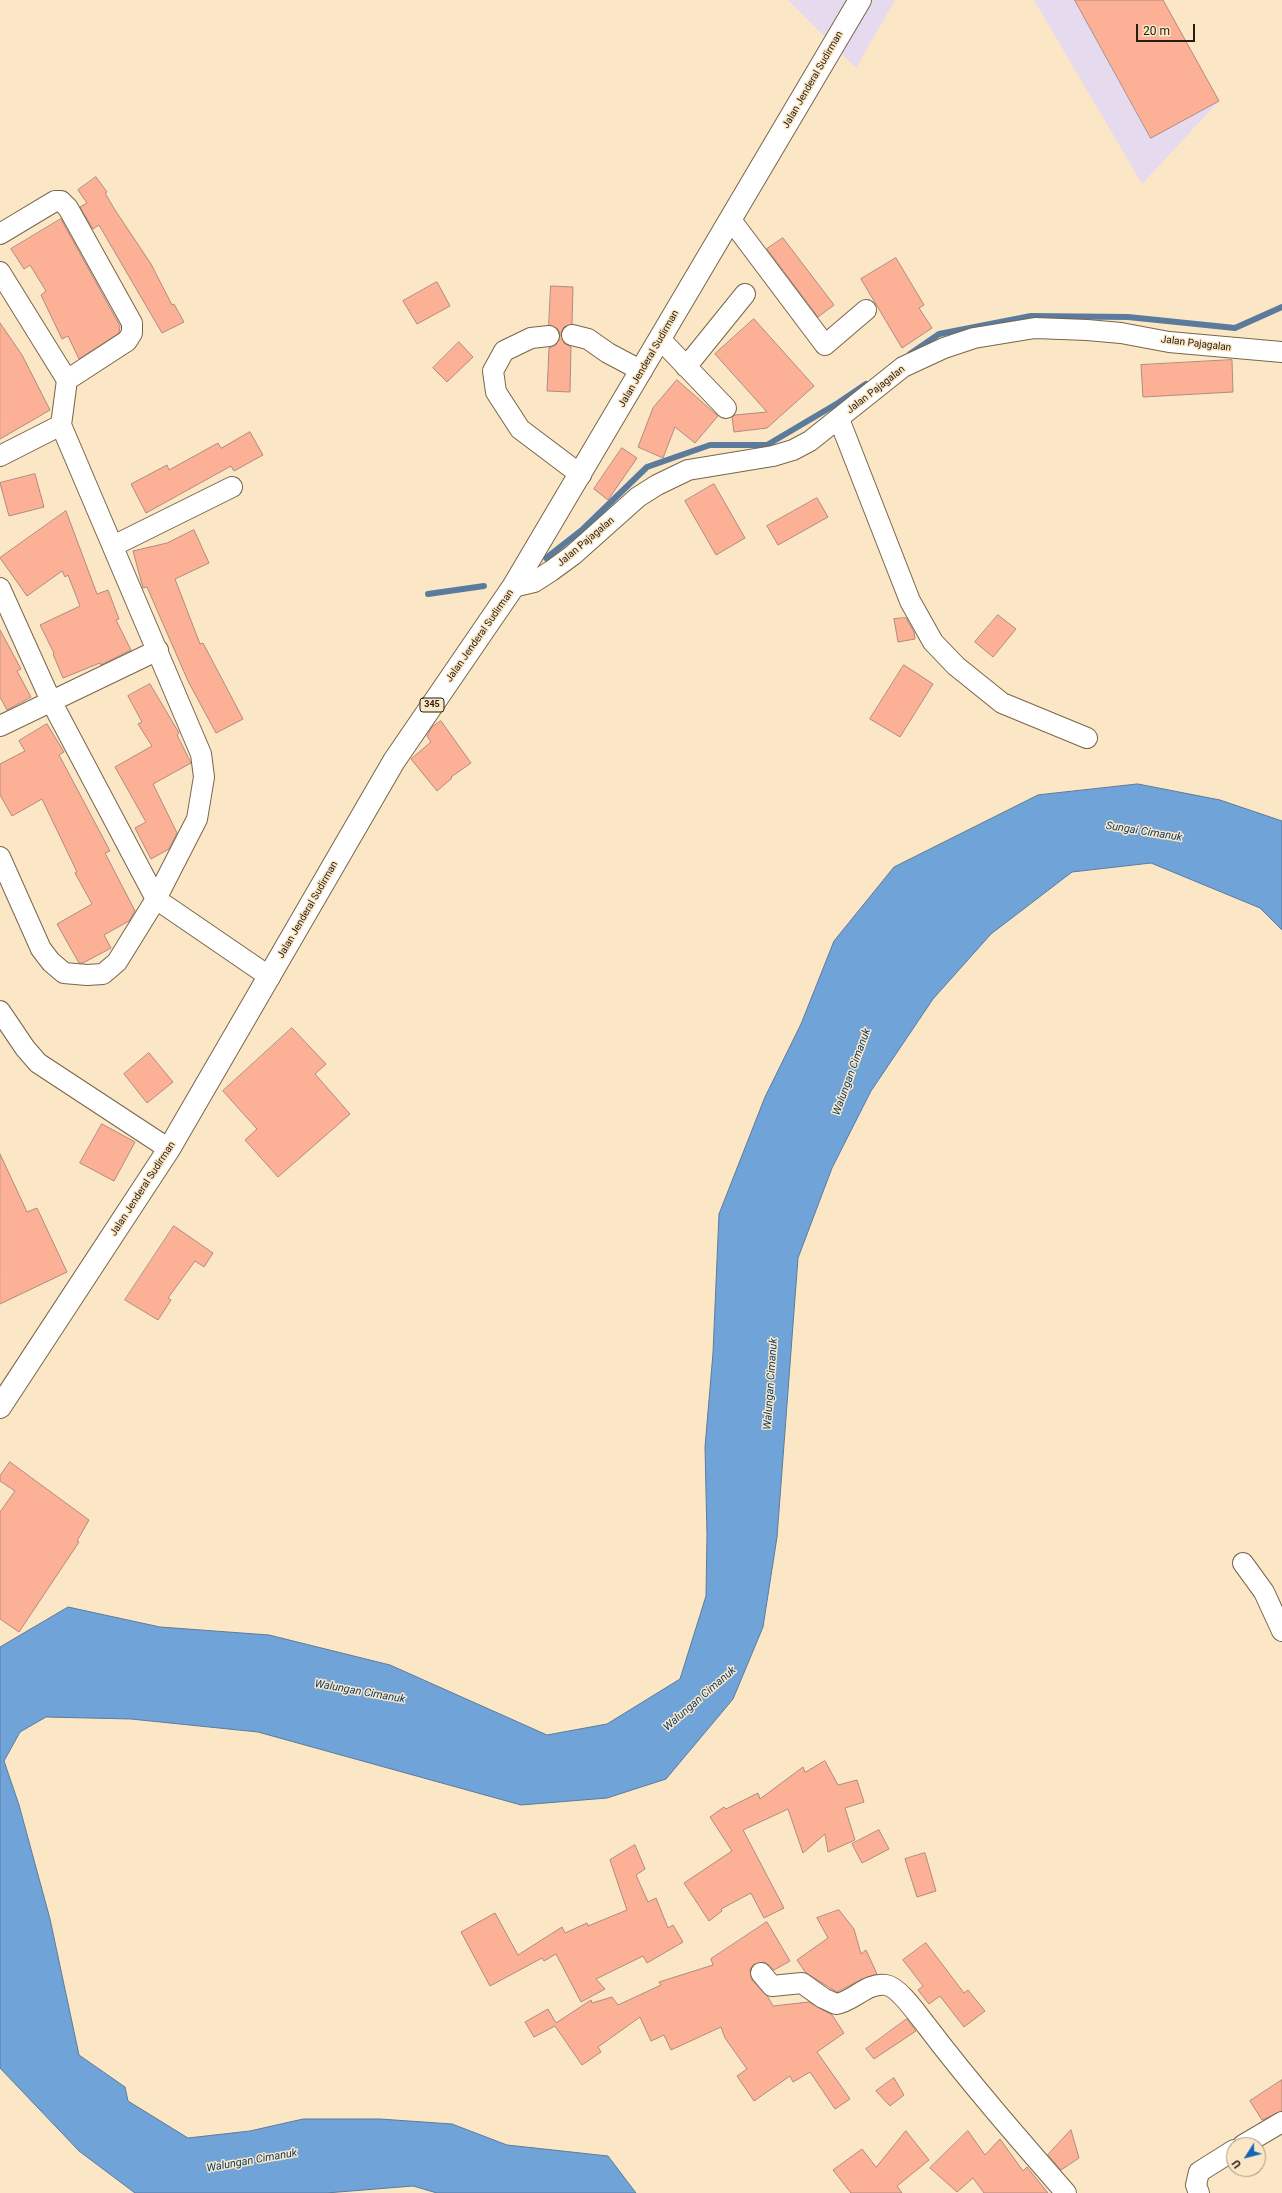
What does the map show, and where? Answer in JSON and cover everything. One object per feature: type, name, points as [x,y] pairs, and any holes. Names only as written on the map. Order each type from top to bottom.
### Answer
[{"type":"main road","name":"Jalan Jenderal Sudirman","points":[[0,1406],[169,1149],[394,761],[513,587],[581,475],[860,0]]},
{"type":"street","points":[[0,234],[55,201],[61,201],[68,208],[132,323],[132,333],[127,341],[67,380]]},
{"type":"street","points":[[731,220],[825,345],[866,310]]},
{"type":"street","points":[[0,272],[67,380],[61,425],[158,650],[201,754],[204,769],[197,819],[156,899],[118,962],[107,972],[87,975],[64,973],[45,956],[0,857]]},
{"type":"street","points":[[686,367],[745,294]]},
{"type":"street","name":"Jalan Pajagalan","points":[[513,587],[534,582],[551,571],[573,555],[638,497],[657,485],[688,470],[773,456],[793,450],[810,441],[903,367],[924,357],[974,338],[1009,331],[1035,328],[1121,333],[1169,342],[1282,352]]},
{"type":"street","points":[[572,335],[588,339],[608,353],[642,371]]},
{"type":"street","points":[[549,336],[531,338],[504,351],[494,371],[496,392],[520,429],[581,475]]},
{"type":"street","points":[[660,339],[726,408]]},
{"type":"street","points":[[839,418],[910,601],[933,642],[956,666],[1002,703],[1087,738]]},
{"type":"street","points":[[0,456],[61,425]]},
{"type":"street","points":[[113,546],[232,487]]},
{"type":"street","points":[[0,588],[51,701],[156,899],[270,977]]},
{"type":"street","points":[[0,726],[158,650]]},
{"type":"street","points":[[0,1011],[25,1048],[38,1063],[169,1149]]},
{"type":"street","points":[[1243,1563],[1264,1592],[1282,1631]]},
{"type":"street","points":[[762,1973],[772,1986],[779,1987],[802,1983],[823,1998],[836,2004],[874,1987],[885,1984],[892,1986],[915,2011],[957,2066],[1066,2193]]},
{"type":"street","points":[[1262,2137],[1280,2129]]},
{"type":"street","points":[[1199,2193],[1196,2185],[1199,2172],[1226,2155]]},
{"type":"shaded area","points":[[788,0],[895,0],[856,68]]},
{"type":"shaded area","points":[[1034,0],[1157,0],[1219,101],[1142,184]]},
{"type":"water","points":[[1138,784],[1220,800],[1282,821],[1282,930],[1260,908],[1151,863],[1072,872],[991,934],[933,999],[871,1091],[832,1168],[798,1258],[777,1537],[763,1627],[733,1699],[666,1779],[607,1798],[521,1805],[258,1732],[131,1719],[46,1717],[20,1732],[4,1761],[19,1805],[50,1919],[79,2055],[125,2087],[128,2101],[188,2138],[250,2131],[303,2119],[380,2119],[452,2124],[507,2145],[608,2156],[636,2193],[437,2193],[413,2186],[326,2193],[135,2193],[79,2151],[0,2068],[0,1647],[68,1607],[160,1627],[269,1635],[390,1665],[547,1735],[607,1724],[680,1679],[706,1596],[707,1535],[705,1447],[713,1353],[719,1214],[765,1097],[801,1024],[834,941],[894,867],[1038,795]]},
{"type":"building","points":[[1075,0],[1163,0],[1219,101],[1151,138]]},
{"type":"building","points":[[96,177],[107,192],[105,193],[115,210],[151,264],[172,305],[174,304],[184,322],[162,333],[99,225],[93,229],[80,207],[87,203],[78,190]]},
{"type":"building","points":[[61,219],[120,326],[119,333],[79,359],[68,336],[62,339],[41,295],[46,291],[30,265],[24,269],[11,249]]},
{"type":"building","points":[[783,238],[834,305],[818,317],[767,249]]},
{"type":"building","points":[[896,258],[924,305],[919,308],[932,328],[902,348],[861,279]]},
{"type":"building","points":[[437,282],[450,306],[417,324],[403,301]]},
{"type":"building","points":[[551,286],[573,287],[572,324],[564,327],[561,333],[564,343],[571,347],[570,392],[547,391],[549,348],[556,345],[560,335],[558,329],[549,325]]},
{"type":"building","points":[[754,319],[814,386],[767,428],[734,432],[732,417],[735,415],[767,412],[715,354]]},
{"type":"building","points":[[0,323],[22,355],[50,410],[0,439]]},
{"type":"building","points":[[459,342],[473,357],[447,382],[433,368]]},
{"type":"building","points":[[1232,360],[1233,392],[1143,397],[1141,365]]},
{"type":"building","points":[[677,380],[718,416],[695,443],[675,427],[663,458],[638,447],[653,408]]},
{"type":"building","points":[[250,432],[263,455],[234,471],[231,466],[146,513],[131,484],[167,465],[169,470],[218,443],[221,448]]},
{"type":"building","points":[[622,448],[637,458],[608,500],[594,489]]},
{"type":"building","points":[[35,474],[44,507],[9,516],[0,483]]},
{"type":"building","points":[[714,484],[745,538],[716,555],[685,501]]},
{"type":"building","points":[[817,498],[828,517],[778,545],[767,526]]},
{"type":"building","points":[[66,511],[97,594],[108,590],[119,619],[116,620],[131,650],[101,665],[100,663],[63,678],[53,654],[54,653],[40,625],[80,606],[68,575],[65,577],[62,571],[27,596],[0,558]]},
{"type":"building","points":[[194,530],[209,563],[175,579],[200,644],[203,643],[243,719],[216,733],[188,681],[147,587],[143,588],[133,551],[167,543]]},
{"type":"building","points":[[998,615],[1016,629],[993,657],[975,642]]},
{"type":"building","points":[[906,618],[914,632],[915,639],[898,642],[894,619]]},
{"type":"building","points":[[0,630],[21,669],[17,671],[31,697],[7,710],[0,697]]},
{"type":"building","points":[[904,665],[933,684],[900,737],[870,719]]},
{"type":"building","points":[[150,684],[179,733],[177,735],[191,763],[153,784],[177,833],[169,849],[151,859],[135,828],[146,822],[115,767],[152,746],[138,724],[142,722],[128,696]]},
{"type":"building","points":[[441,721],[471,763],[451,777],[452,778],[437,791],[411,759],[431,742],[427,736],[432,727]]},
{"type":"building","points":[[47,724],[64,752],[59,755],[110,851],[105,853],[135,911],[129,921],[104,935],[111,948],[83,963],[79,963],[57,924],[92,904],[75,873],[77,872],[42,799],[12,816],[0,795],[0,764],[25,751],[19,741]]},
{"type":"building","points":[[292,1028],[326,1064],[315,1074],[350,1114],[278,1177],[245,1140],[257,1129],[223,1091]]},
{"type":"building","points":[[149,1053],[173,1082],[147,1103],[124,1074]]},
{"type":"building","points":[[102,1124],[135,1142],[114,1181],[80,1163]]},
{"type":"building","points":[[0,1154],[27,1212],[37,1208],[67,1272],[0,1304]]},
{"type":"building","points":[[174,1226],[213,1253],[204,1267],[195,1261],[168,1298],[171,1300],[158,1320],[125,1300]]},
{"type":"building","points":[[10,1462],[89,1520],[77,1541],[79,1542],[19,1632],[0,1619],[0,1512],[15,1491],[0,1481],[0,1476]]},
{"type":"building","points":[[825,1761],[838,1785],[857,1780],[864,1802],[845,1808],[855,1840],[828,1852],[825,1834],[803,1853],[788,1809],[743,1830],[784,1908],[764,1918],[751,1893],[721,1909],[722,1911],[709,1921],[684,1883],[732,1851],[710,1817],[724,1807],[726,1809],[758,1793],[760,1799],[803,1767],[805,1772]]},
{"type":"building","points":[[879,1830],[889,1849],[862,1863],[852,1844]]},
{"type":"building","points":[[635,1845],[645,1869],[636,1875],[648,1902],[656,1898],[668,1928],[673,1925],[683,1942],[647,1963],[643,1956],[596,1979],[605,1989],[581,2002],[556,1954],[544,1961],[542,1958],[490,1986],[461,1932],[495,1913],[518,1955],[562,1927],[565,1933],[587,1923],[588,1926],[627,1910],[610,1860]]},
{"type":"building","points":[[925,1853],[936,1891],[917,1897],[905,1859]]},
{"type":"building","points":[[839,1910],[854,1929],[861,1954],[866,1950],[877,1974],[862,1979],[837,1992],[806,1973],[797,1960],[828,1938],[817,1918]]},
{"type":"building","points":[[767,1922],[790,1961],[774,1970],[765,1962],[754,1964],[750,1969],[752,1980],[768,1997],[773,2006],[809,2002],[832,2015],[844,2033],[817,2052],[850,2099],[835,2109],[810,2072],[793,2082],[790,2076],[754,2101],[737,2076],[747,2069],[725,2038],[721,2027],[671,2050],[664,2035],[651,2041],[640,2017],[598,2047],[601,2052],[582,2065],[555,2026],[534,2037],[525,2022],[548,2009],[556,2023],[591,2000],[592,2003],[612,1997],[618,2005],[661,1985],[659,1982],[713,1965],[711,1959]]},
{"type":"building","points":[[926,1943],[964,1993],[968,1990],[985,2011],[964,2027],[940,1996],[929,2004],[918,1990],[923,1986],[903,1960]]},
{"type":"building","points":[[907,2019],[916,2031],[874,2059],[866,2049]]},
{"type":"building","points":[[894,2078],[904,2095],[890,2106],[876,2091]]},
{"type":"building","points":[[1282,2080],[1282,2111],[1262,2120],[1250,2101]]},
{"type":"building","points":[[1071,2130],[1079,2158],[1061,2170],[1048,2155]]},
{"type":"building","points":[[906,2131],[929,2160],[897,2186],[902,2193],[851,2193],[833,2170],[862,2149],[876,2167]]},
{"type":"building","points":[[968,2131],[985,2155],[1000,2139],[1023,2171],[1027,2167],[1048,2193],[984,2193],[973,2178],[957,2192],[930,2168]]},
{"type":"waterway","points":[[910,354],[939,334],[1031,316],[1128,317],[1235,328],[1282,307]]},
{"type":"waterway","points":[[546,558],[583,529],[647,467],[710,445],[767,445],[838,403],[866,384]]},
{"type":"waterway","points":[[428,594],[484,586]]},
{"type":"water label","name":"Sungai Cimanuk","points":[[1144,832]]},
{"type":"water label","name":"Walungan Cimanuk","points":[[852,1072]]},
{"type":"water label","name":"Walungan Cimanuk","points":[[771,1384]]},
{"type":"water label","name":"Walungan Cimanuk","points":[[360,1692]]},
{"type":"water label","name":"Walungan Cimanuk","points":[[700,1699]]},
{"type":"water label","name":"Walungan Cimanuk","points":[[252,2161]]}]
